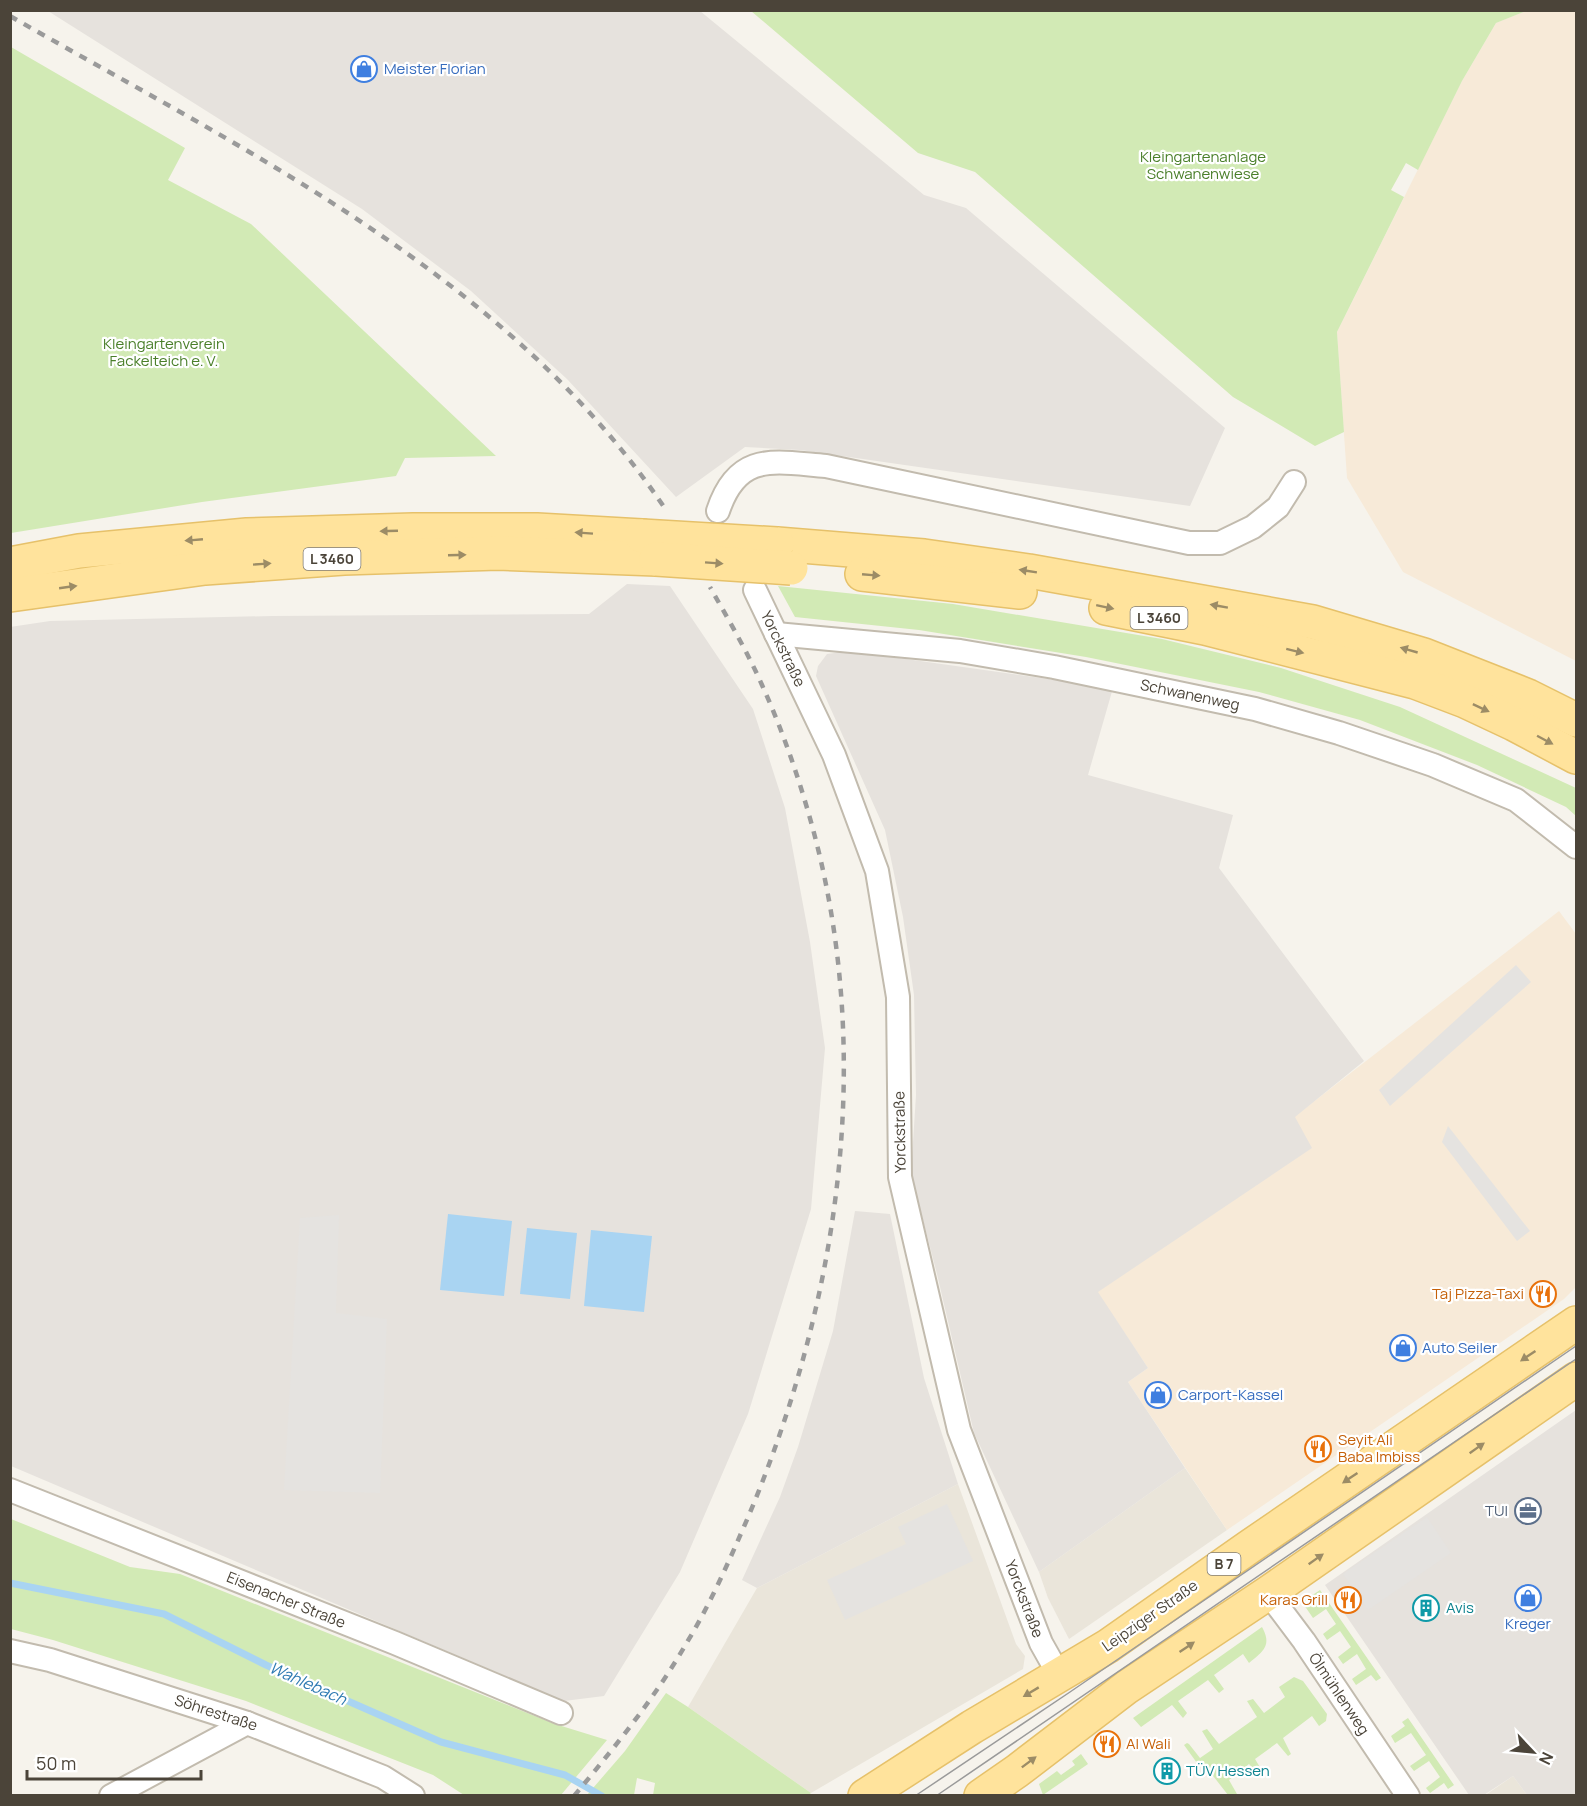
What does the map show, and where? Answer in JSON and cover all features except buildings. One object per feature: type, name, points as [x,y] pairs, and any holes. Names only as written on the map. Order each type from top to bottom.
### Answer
[{"type":"main road","name":"L 3460","points":[[10,564],[79,551],[247,535],[414,530],[537,530],[649,548]]},
{"type":"main road","name":"L 3460","points":[[10,595],[205,568],[344,558],[649,548],[784,556],[924,556],[1029,571],[1313,622],[1424,655],[1528,696],[1576,720]]},
{"type":"main road","name":"L 3460","points":[[784,556],[893,576],[1050,596],[1205,628],[1415,682],[1465,701],[1576,757]]},
{"type":"main road","name":"Leipziger Straße","points":[[865,1796],[972,1727],[1108,1646],[1576,1323]]},
{"type":"main road","points":[[981,1796],[1127,1687],[1268,1593],[1576,1379]]},
{"type":"street","points":[[718,511],[725,491],[742,472],[758,463],[775,462],[826,466],[1189,543],[1220,543],[1253,527],[1278,507],[1294,482]]},
{"type":"street","name":"Yorckstraße","points":[[754,590],[834,754],[877,871],[898,997],[900,1177],[959,1430],[1041,1643],[1059,1675]]},
{"type":"street","name":"Schwanenweg","points":[[776,634],[960,651],[1099,676],[1255,709],[1372,744],[1432,765],[1516,800],[1576,847]]},
{"type":"street","name":"Eisenacher Straße","points":[[10,1490],[394,1642],[561,1713]]},
{"type":"street","name":"Ölmühlenweg","points":[[1268,1593],[1304,1641],[1408,1796]]},
{"type":"street","name":"Söhrestraße","points":[[10,1650],[50,1660],[246,1723],[383,1777],[413,1796]]},
{"type":"street","points":[[111,1796],[246,1723]]},
{"type":"shaded area","points":[[48,11],[700,11],[924,195],[966,208],[1225,428],[1190,506],[800,450],[745,447],[676,497],[567,379],[471,291],[362,209]]},
{"type":"shaded area","points":[[1526,11],[1576,11],[1576,661],[1403,572],[1347,478],[1337,332],[1462,81],[1496,23]]},
{"type":"shaded area","points":[[627,584],[670,586],[753,709],[785,808],[810,942],[825,1048],[811,1209],[748,1414],[680,1572],[604,1696],[564,1701],[11,1466],[10,627],[50,621],[272,616],[589,614]]},
{"type":"shaded area","points":[[849,651],[1113,688],[1088,775],[1233,815],[1219,868],[1364,1061],[1295,1117],[1312,1148],[1098,1292],[1148,1368],[1128,1382],[1185,1468],[1039,1572],[974,1433],[911,1174],[916,1095],[914,995],[903,917],[885,830],[816,676],[818,666],[827,654]]},
{"type":"shaded area","points":[[1559,911],[1576,934],[1576,1287],[1564,1299],[1227,1530],[1128,1382],[1148,1368],[1097,1292],[1311,1148],[1294,1117]]},
{"type":"shaded area","points":[[1516,965],[1531,982],[1390,1106],[1379,1090]]},
{"type":"shaded area","points":[[1448,1126],[1530,1231],[1517,1241],[1442,1142]]},
{"type":"shaded area","points":[[855,1211],[890,1214],[924,1378],[958,1484],[757,1588],[742,1580],[780,1497],[798,1447],[833,1331]]},
{"type":"shaded area","points":[[339,1215],[336,1313],[387,1319],[380,1493],[284,1490],[300,1218]]},
{"type":"shaded area","points":[[1576,1410],[1576,1795],[1527,1795],[1513,1776],[1484,1795],[1469,1795],[1325,1585]]},
{"type":"shaded area","points":[[1185,1468],[1227,1530],[1069,1639],[1048,1598],[1039,1572]]},
{"type":"shaded area","points":[[958,1484],[1016,1644],[1025,1656],[1023,1669],[811,1793],[688,1707],[757,1588]]},
{"type":"shaded area","points":[[947,1504],[973,1561],[845,1620],[827,1580],[906,1544],[898,1527]]},
{"type":"shaded area","points":[[1427,1517],[1451,1553],[1368,1610],[1343,1574]]},
{"type":"shaded area","points":[[1513,1776],[1527,1795],[1484,1796]]},
{"type":"green space","name":"Kleingartenanlage Schwanenwiese","points":[[751,11],[1526,11],[1496,23],[1462,81],[1418,170],[1406,163],[1391,190],[1404,197],[1337,332],[1344,432],[1315,446],[1233,397],[975,172],[918,153]]},
{"type":"green space","name":"Kleingartenverein Fackelteich e. V.","points":[[11,47],[185,148],[168,180],[251,224],[496,456],[405,458],[396,476],[202,502],[11,533]]},
{"type":"green space","points":[[778,586],[953,604],[1162,639],[1281,668],[1400,707],[1576,788],[1576,816],[1566,807],[1477,765],[1360,720],[1259,692],[1086,657],[919,630],[795,617]]},
{"type":"green space","points":[[11,1519],[130,1567],[180,1574],[555,1724],[607,1740],[561,1795],[464,1795],[433,1775],[246,1701],[11,1629]]},
{"type":"green space","points":[[1320,1590],[1381,1678],[1376,1681],[1371,1675],[1356,1685],[1352,1679],[1366,1669],[1357,1654],[1343,1664],[1338,1657],[1351,1647],[1340,1631],[1327,1640],[1323,1634],[1336,1624],[1326,1609],[1313,1618],[1302,1602]]},
{"type":"green space","points":[[1262,1627],[1266,1643],[1259,1655],[1249,1663],[1243,1654],[1214,1675],[1224,1689],[1219,1693],[1208,1680],[1178,1701],[1187,1713],[1183,1718],[1172,1705],[1141,1727],[1133,1718]]},
{"type":"green space","points":[[1294,1677],[1303,1681],[1327,1714],[1326,1721],[1319,1726],[1312,1716],[1283,1738],[1291,1754],[1288,1756],[1277,1743],[1255,1759],[1264,1774],[1259,1775],[1249,1764],[1229,1780],[1237,1794],[1228,1795],[1203,1763],[1197,1763],[1184,1745],[1189,1744],[1200,1758],[1213,1749],[1202,1731],[1207,1729],[1219,1744],[1257,1717],[1247,1701],[1253,1699],[1264,1713],[1285,1697],[1279,1687]]},
{"type":"green space","points":[[666,1693],[811,1793],[807,1796],[653,1795],[655,1783],[637,1778],[634,1795],[587,1795],[625,1751]]},
{"type":"green space","points":[[1408,1718],[1454,1785],[1448,1789],[1444,1783],[1430,1793],[1426,1788],[1440,1777],[1429,1761],[1414,1771],[1410,1766],[1426,1755],[1411,1733],[1395,1743],[1391,1736],[1405,1726],[1402,1722]]},
{"type":"green space","points":[[1081,1754],[1088,1764],[1043,1795],[1039,1784],[1057,1771],[1061,1775],[1075,1765],[1072,1761]]},
{"type":"water","points":[[448,1214],[512,1221],[504,1296],[440,1290]]},
{"type":"water","points":[[527,1228],[577,1233],[570,1299],[520,1294]]},
{"type":"water","points":[[591,1230],[652,1236],[644,1312],[584,1306]]},
{"type":"waterway","name":"Wahlebach","points":[[10,1583],[164,1614],[266,1665],[441,1742],[565,1775],[602,1796]]},
{"type":"tram line","points":[[915,1796],[1576,1346]]},
{"type":"tram line","points":[[936,1796],[1576,1359]]},
{"type":"railway","points":[[10,16],[279,170],[367,226],[450,286],[529,352],[601,425],[664,507]]},
{"type":"railway","points":[[574,1796],[633,1722],[674,1664],[712,1597],[749,1515],[780,1433],[806,1350],[825,1265],[838,1178],[844,1092],[842,1005],[832,919],[814,833],[791,758],[770,703],[744,647],[710,587]]},
{"type":"place","name":"Meister Florian","points":[[364,69]]},
{"type":"place","name":"Taj Pizza-Taxi","points":[[1543,1294]]},
{"type":"place","name":"Auto Seiler","points":[[1403,1348]]},
{"type":"place","name":"Carport-Kassel","points":[[1158,1395]]},
{"type":"place","name":"Seyit Ali Baba Imbiss","points":[[1318,1449]]},
{"type":"place","name":"TUI","points":[[1528,1511]]},
{"type":"place","name":"Kreger","points":[[1528,1598]]},
{"type":"place","name":"Karas Grill","points":[[1348,1600]]},
{"type":"place","name":"Avis","points":[[1426,1608]]},
{"type":"place","name":"Al Wali","points":[[1107,1744]]},
{"type":"place","name":"TÜV Hessen","points":[[1167,1771]]}]
